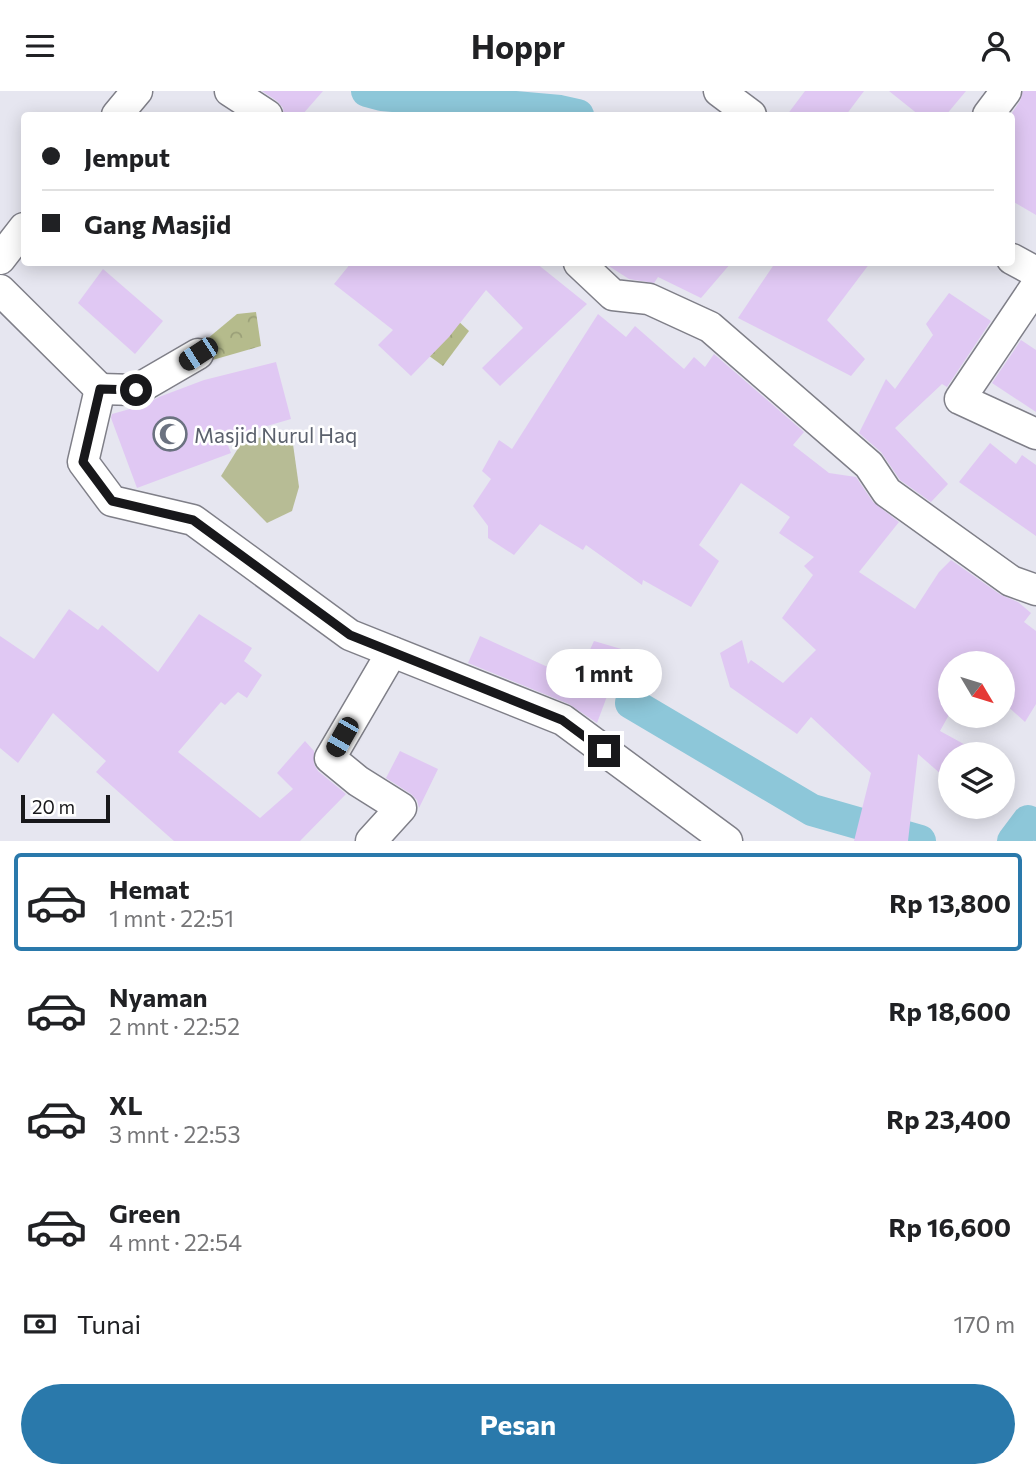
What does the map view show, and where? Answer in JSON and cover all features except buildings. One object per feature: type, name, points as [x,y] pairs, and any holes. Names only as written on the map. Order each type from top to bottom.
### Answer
[{"type":"street","points":[[120,112],[137,91]]},
{"type":"street","points":[[230,91],[262,112]]},
{"type":"street","points":[[719,91],[747,112]]},
{"type":"street","points":[[990,112],[1006,91]]},
{"type":"street","points":[[0,259],[21,232]]},
{"type":"street","points":[[582,266],[613,295],[649,299],[710,327],[869,465],[887,492],[1011,581],[1036,590]]},
{"type":"street","points":[[1027,271],[960,399],[1036,434]]},
{"type":"street","points":[[0,290],[100,389],[136,390],[198,354]]},
{"type":"street","points":[[100,389],[83,462],[112,501],[193,520],[350,635],[562,720],[727,841]]},
{"type":"street","points":[[371,841],[401,808],[358,781],[330,758],[392,652]]},
{"type":"green space","points":[[442,306],[469,331],[443,366],[413,344]]},
{"type":"green space","points":[[256,312],[261,346],[209,361],[207,339],[237,314]]},
{"type":"green space","points":[[291,430],[299,487],[292,511],[267,523],[221,476],[242,442]]},
{"type":"waterway","points":[[367,91],[382,95],[564,112]]},
{"type":"waterway","points":[[631,703],[812,810],[920,841]]},
{"type":"waterway","points":[[1013,841],[1028,821],[1036,825]]},
{"type":"place","name":"Masjid Nurul Haq","points":[[170,434]]},
{"type":"route","points":[[136,390],[100,389],[83,462],[112,501],[193,520],[350,635],[562,720],[604,751]]}]
